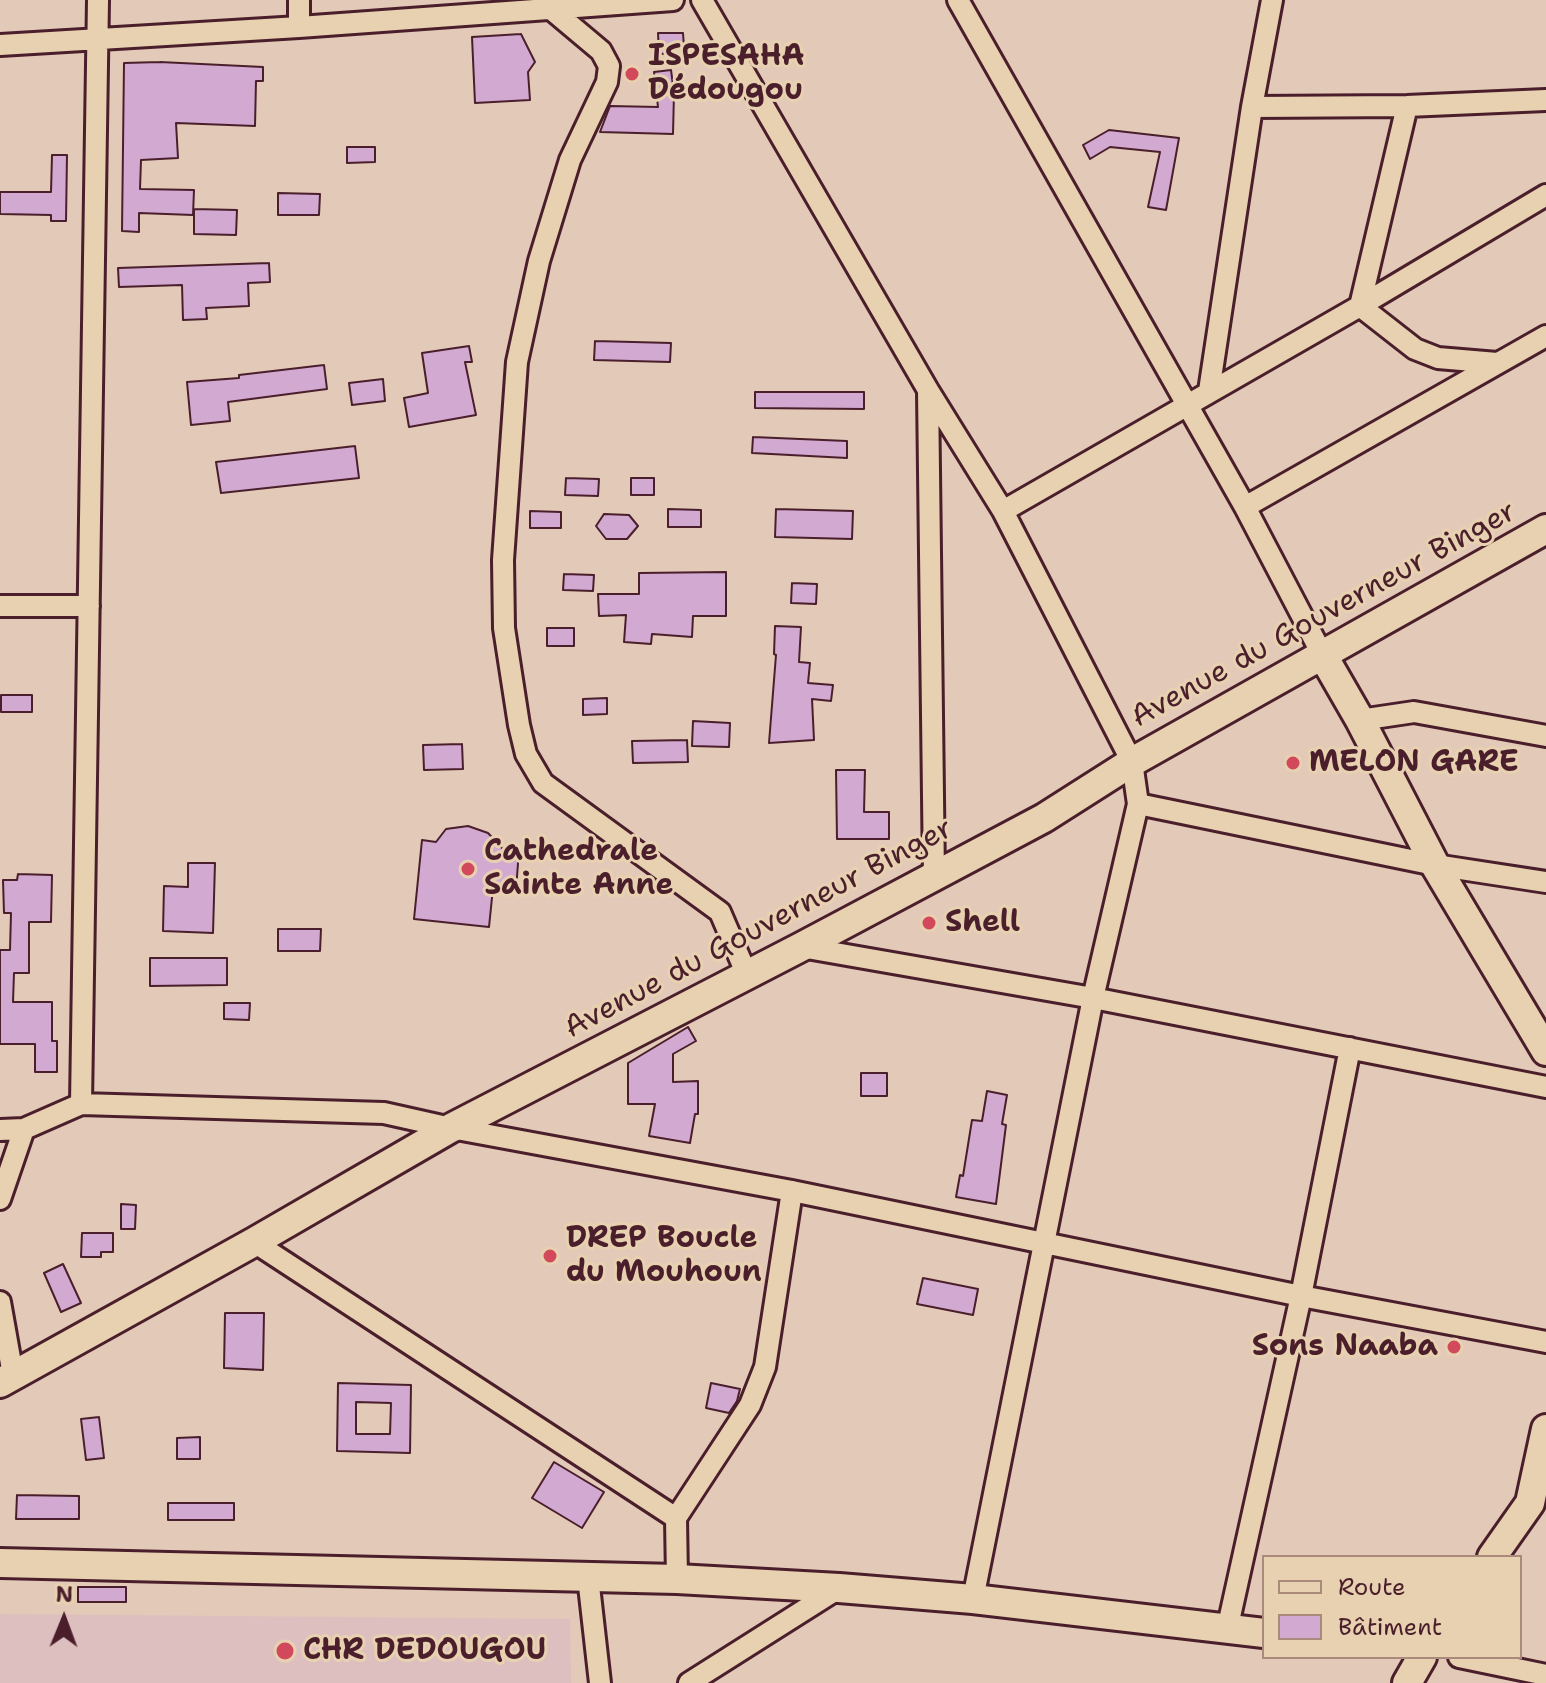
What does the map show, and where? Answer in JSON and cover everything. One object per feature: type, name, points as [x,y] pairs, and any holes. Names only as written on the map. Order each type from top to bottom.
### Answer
[{"type":"street","points":[[81,1104],[98,0]]},
{"type":"street","points":[[299,0],[299,27]]},
{"type":"street","points":[[0,45],[299,27],[404,9],[551,9],[576,4],[673,0]]},
{"type":"street","points":[[702,0],[928,390],[1003,511],[1132,762],[1138,804],[1093,998],[973,1599]]},
{"type":"street","points":[[958,0],[1245,507],[1435,865],[1546,1051]]},
{"type":"street","points":[[1209,391],[1252,107],[1272,0]]},
{"type":"street","points":[[551,9],[601,51],[609,66],[607,82],[570,160],[539,261],[517,362],[503,560],[504,628],[519,725],[526,754],[543,783],[720,912],[747,975]]},
{"type":"street","points":[[1252,107],[1407,106],[1546,100]]},
{"type":"street","points":[[1360,306],[1407,106]]},
{"type":"street","points":[[1003,511],[1546,195]]},
{"type":"street","points":[[1360,306],[1415,349],[1438,358],[1497,363]]},
{"type":"street","points":[[1245,507],[1546,336]]},
{"type":"street","points":[[928,390],[934,877]]},
{"type":"street","name":"Avenue du Gouverneur Binger","points":[[6,1379],[254,1242],[451,1128],[1044,818],[1132,762],[1546,529]]},
{"type":"street","points":[[0,606],[89,606]]},
{"type":"street","points":[[1360,720],[1414,712],[1546,736]]},
{"type":"street","points":[[1138,804],[1435,865],[1546,882]]},
{"type":"street","points":[[801,947],[1093,998],[1546,1087]]},
{"type":"street","points":[[1227,1630],[1301,1296],[1350,1048]]},
{"type":"street","points":[[0,1130],[24,1129],[81,1104],[384,1113],[1546,1342]]},
{"type":"street","points":[[0,1199],[24,1129]]},
{"type":"street","points":[[677,1579],[676,1518],[750,1405],[765,1367],[792,1191]]},
{"type":"street","points":[[254,1242],[676,1518]]},
{"type":"street","points":[[0,1302],[6,1379]]},
{"type":"street","points":[[1494,1555],[1538,1504],[1546,1429]]},
{"type":"street","points":[[0,1563],[677,1579],[973,1599],[1262,1633]]},
{"type":"street","points":[[588,1577],[600,1683]]},
{"type":"street","points":[[689,1683],[839,1588]]},
{"type":"street","points":[[1407,1683],[1421,1659]]},
{"type":"street","points":[[1469,1659],[1546,1675]]},
{"type":"shaded area","name":"CHR DEDOUGOU","points":[[0,1614],[570,1619],[571,1683],[0,1683]]},
{"type":"building","points":[[658,33],[683,33],[684,47],[674,47],[674,53],[659,54]]},
{"type":"building","points":[[521,34],[535,62],[528,72],[530,100],[475,103],[472,37]]},
{"type":"building","points":[[124,63],[263,67],[263,81],[256,81],[255,126],[176,123],[178,158],[141,160],[140,189],[194,190],[193,215],[139,213],[139,232],[122,231]]},
{"type":"building","points":[[671,70],[673,134],[600,132],[610,106],[658,107],[654,72]]},
{"type":"building","points":[[1109,130],[1179,138],[1166,210],[1148,207],[1160,152],[1110,147],[1090,159],[1083,145]]},
{"type":"building","points":[[347,147],[375,147],[375,162],[347,163]]},
{"type":"building","points":[[52,155],[67,155],[66,221],[51,221],[51,215],[0,214],[0,192],[51,192]]},
{"type":"building","points":[[278,193],[320,194],[319,215],[278,215]]},
{"type":"building","points":[[194,209],[237,210],[236,235],[194,234]]},
{"type":"building","points":[[269,263],[270,282],[248,283],[249,306],[206,308],[207,319],[183,320],[182,285],[119,287],[118,268]]},
{"type":"building","points":[[595,341],[671,343],[670,362],[594,360]]},
{"type":"building","points":[[469,346],[472,362],[465,362],[476,415],[409,427],[404,398],[428,393],[422,353]]},
{"type":"building","points":[[324,365],[327,389],[228,402],[230,421],[191,425],[187,382],[239,378],[239,375]]},
{"type":"building","points":[[383,379],[385,401],[352,405],[349,383]]},
{"type":"building","points":[[755,392],[864,392],[864,409],[755,408]]},
{"type":"building","points":[[753,437],[847,441],[847,458],[752,453]]},
{"type":"building","points":[[355,446],[359,478],[221,493],[216,462]]},
{"type":"building","points":[[566,478],[599,479],[598,496],[565,495]]},
{"type":"building","points":[[631,478],[654,478],[654,495],[631,495]]},
{"type":"building","points":[[668,509],[701,510],[701,527],[668,527]]},
{"type":"building","points":[[776,509],[853,511],[852,539],[775,537]]},
{"type":"building","points":[[530,511],[561,512],[561,528],[530,528]]},
{"type":"building","points":[[604,514],[629,515],[638,526],[627,539],[606,539],[596,526]]},
{"type":"building","points":[[726,572],[726,616],[693,616],[692,637],[652,634],[651,644],[624,642],[626,615],[599,616],[598,594],[639,594],[639,573]]},
{"type":"building","points":[[564,574],[594,575],[593,591],[563,590]]},
{"type":"building","points":[[792,583],[817,584],[816,604],[791,603]]},
{"type":"building","points":[[775,626],[801,627],[799,662],[810,663],[808,683],[833,685],[831,701],[812,699],[814,740],[769,743],[776,655]]},
{"type":"building","points":[[547,628],[574,628],[574,646],[547,646]]},
{"type":"building","points":[[1,695],[32,695],[32,712],[1,712]]},
{"type":"building","points":[[607,698],[607,714],[583,715],[583,699]]},
{"type":"building","points":[[693,721],[730,723],[729,747],[692,746]]},
{"type":"building","points":[[687,740],[688,762],[633,763],[632,741]]},
{"type":"building","points":[[462,744],[463,769],[424,770],[423,745]]},
{"type":"building","points":[[836,770],[865,770],[864,812],[889,812],[889,839],[837,839]]},
{"type":"building","name":"Cathedrale Sainte Anne","points":[[468,826],[488,833],[502,848],[519,850],[516,890],[493,888],[489,927],[414,919],[422,840],[436,842],[446,829]]},
{"type":"building","points":[[188,863],[215,863],[213,933],[163,931],[164,886],[188,887]]},
{"type":"building","points":[[18,874],[52,875],[51,922],[29,922],[29,973],[14,973],[13,1002],[52,1002],[52,1041],[57,1041],[57,1072],[35,1072],[35,1044],[0,1044],[0,950],[10,950],[11,913],[4,913],[3,880],[17,880]]},
{"type":"building","points":[[278,929],[321,929],[320,951],[278,951]]},
{"type":"building","points":[[150,958],[227,958],[227,985],[150,986]]},
{"type":"building","points":[[224,1003],[250,1003],[249,1020],[224,1019]]},
{"type":"building","points":[[688,1027],[696,1041],[673,1054],[673,1082],[698,1081],[698,1114],[695,1114],[690,1143],[649,1136],[655,1104],[628,1104],[628,1063]]},
{"type":"building","points":[[861,1073],[887,1073],[887,1096],[861,1096]]},
{"type":"building","points":[[987,1091],[1007,1095],[996,1204],[956,1197],[960,1175],[963,1176],[972,1120],[982,1121]]},
{"type":"building","points":[[121,1204],[136,1205],[135,1229],[121,1229]]},
{"type":"building","points":[[82,1233],[113,1233],[113,1252],[101,1252],[101,1257],[81,1257]]},
{"type":"building","points":[[63,1264],[81,1303],[61,1312],[44,1273]]},
{"type":"building","points":[[923,1278],[978,1289],[973,1315],[917,1304]]},
{"type":"building","points":[[225,1313],[264,1313],[263,1370],[224,1368]]},
{"type":"building","points":[[338,1383],[411,1385],[410,1453],[337,1451]],"holes":[[[356,1402],[391,1403],[390,1434],[356,1434]]]},
{"type":"building","points":[[711,1383],[740,1389],[729,1413],[706,1408]]},
{"type":"building","points":[[99,1417],[104,1458],[86,1460],[81,1419]]},
{"type":"building","points":[[200,1437],[200,1459],[177,1459],[177,1438]]},
{"type":"building","points":[[554,1462],[604,1492],[582,1528],[532,1498]]},
{"type":"building","points":[[17,1495],[79,1496],[79,1519],[16,1519]]},
{"type":"building","points":[[168,1503],[234,1503],[234,1520],[168,1520]]},
{"type":"building","points":[[78,1587],[126,1587],[126,1602],[78,1602]]},
{"type":"place","name":"ISPESAHA Dédougou","points":[[632,74]]},
{"type":"place","name":"MELON GARE","points":[[1293,763]]},
{"type":"place","name":"Cathedrale Sainte Anne","points":[[468,869]]},
{"type":"place","name":"Shell","points":[[929,923]]},
{"type":"place","name":"DREP Boucle du Mouhoun","points":[[550,1256]]},
{"type":"place","name":"Sons Naaba","points":[[1454,1347]]},
{"type":"place","name":"CHR DEDOUGOU","points":[[285,1651]]}]
